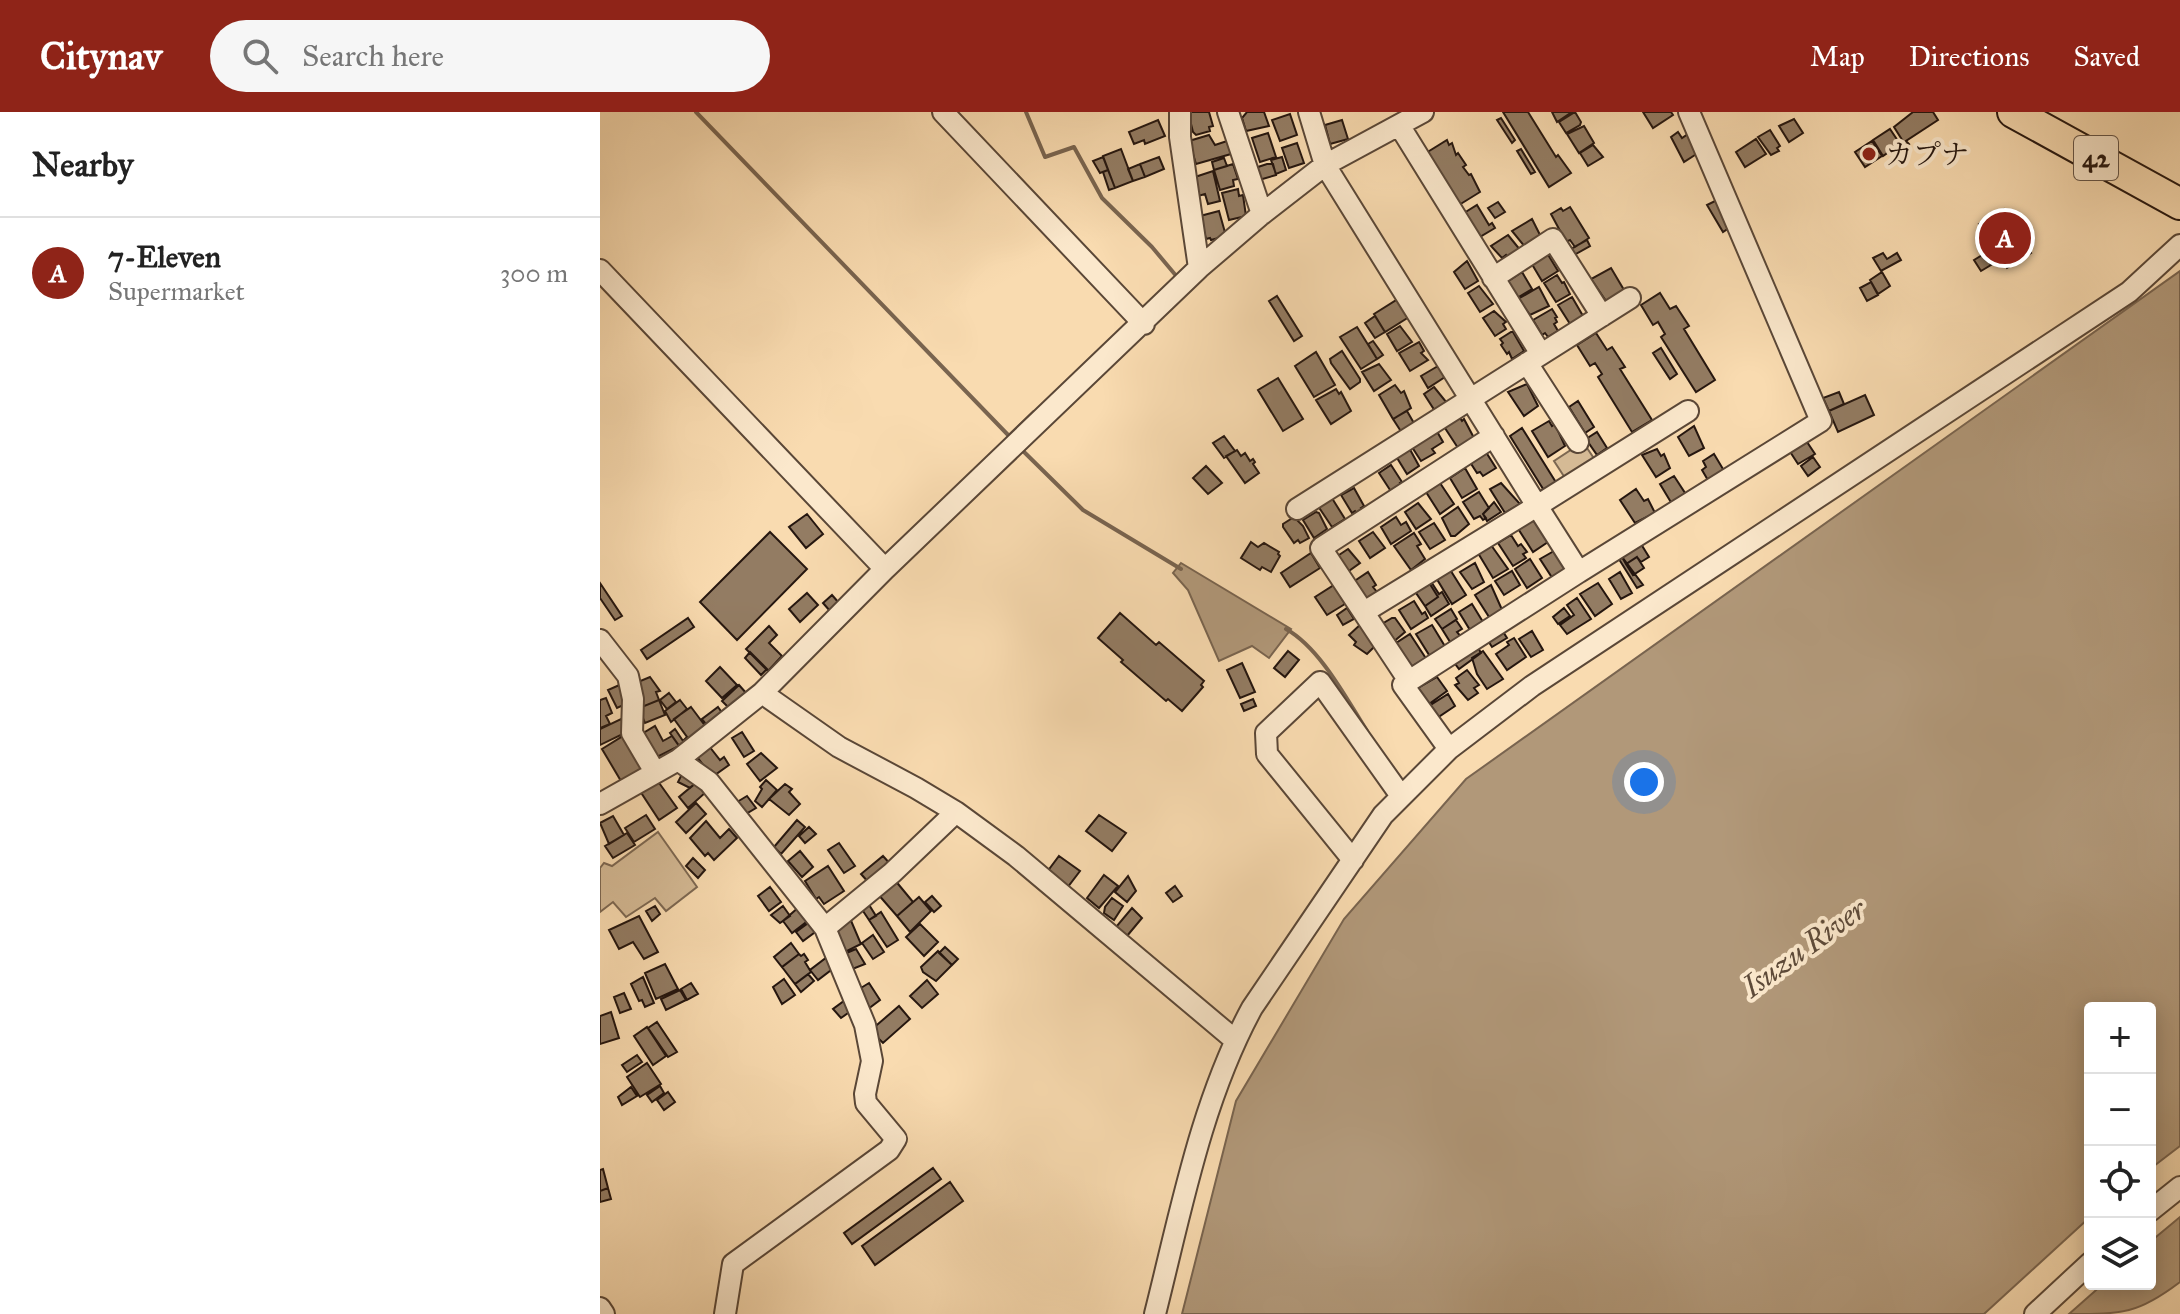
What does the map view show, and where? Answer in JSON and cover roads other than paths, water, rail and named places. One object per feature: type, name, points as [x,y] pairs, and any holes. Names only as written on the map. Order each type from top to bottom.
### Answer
[{"type":"highway","name":"42","points":[[2013,112],[2180,204]]},
{"type":"highway","name":"42","points":[[2055,112],[2180,181]]},
{"type":"street","points":[[943,112],[1138,317]]},
{"type":"street","points":[[1180,112],[1180,137],[1199,268]]},
{"type":"street","points":[[1228,112],[1262,214]]},
{"type":"street","points":[[1309,112],[1325,165],[1579,572]]},
{"type":"street","points":[[600,804],[678,760],[762,693],[885,569],[1017,444],[1138,317],[1325,165],[1423,112]]},
{"type":"street","points":[[1449,749],[1403,685],[1821,421],[1689,112]]},
{"type":"street","points":[[1399,125],[1493,278],[1578,442]]},
{"type":"street","points":[[1493,278],[1553,239],[1602,316]]},
{"type":"street","points":[[1155,1314],[1203,1129],[1235,1040],[1252,1008],[1383,815],[1401,796],[1449,749],[1532,686],[2129,292],[2180,245]]},
{"type":"street","points":[[600,270],[885,569]]},
{"type":"street","points":[[1297,509],[1630,298]]},
{"type":"street","points":[[1364,612],[1688,411]]},
{"type":"street","points":[[1409,681],[1321,548],[1494,436]]},
{"type":"street","points":[[600,640],[628,676],[633,699],[632,733],[655,772]]},
{"type":"street","points":[[1353,860],[1267,754],[1266,733],[1320,682],[1401,796]]},
{"type":"street","points":[[762,693],[839,747],[956,812],[1016,856],[1235,1040]]},
{"type":"street","points":[[678,760],[709,782],[825,928],[865,1025],[872,1061],[866,1103],[896,1139],[889,1150],[733,1264],[725,1314]]},
{"type":"street","points":[[825,928],[892,873],[956,812]]},
{"type":"street","points":[[2156,1206],[2180,1187]]},
{"type":"street","points":[[2035,1314],[2084,1269]]},
{"type":"street","points":[[600,1308],[604,1314]]},
{"type":"water","name":"Isuzu River","points":[[2180,271],[2180,1146],[2156,1164],[2156,1002],[2084,1002],[2084,1222],[1984,1314],[1182,1314],[1236,1101],[1344,919],[1466,779]]},
{"type":"water","points":[[1181,563],[1291,629],[1269,658],[1252,646],[1219,661],[1188,590],[1173,573]]},
{"type":"water","points":[[2180,1217],[2180,1282],[2153,1300],[2129,1310],[2069,1314],[2096,1290],[2156,1290],[2156,1237]]},
{"type":"waterway","points":[[696,112],[1011,438]]},
{"type":"waterway","points":[[1026,112],[1045,157],[1074,147],[1102,198],[1152,247],[1178,278]]},
{"type":"waterway","points":[[1009,436],[1034,412]]},
{"type":"waterway","points":[[1020,448],[1083,510],[1181,569]]},
{"type":"waterway","points":[[1286,629],[1321,661],[1367,731]]},
{"type":"place","name":"カプナ","points":[[1869,154]]},
{"type":"place","name":"7-Eleven","points":[[2005,238]]}]
